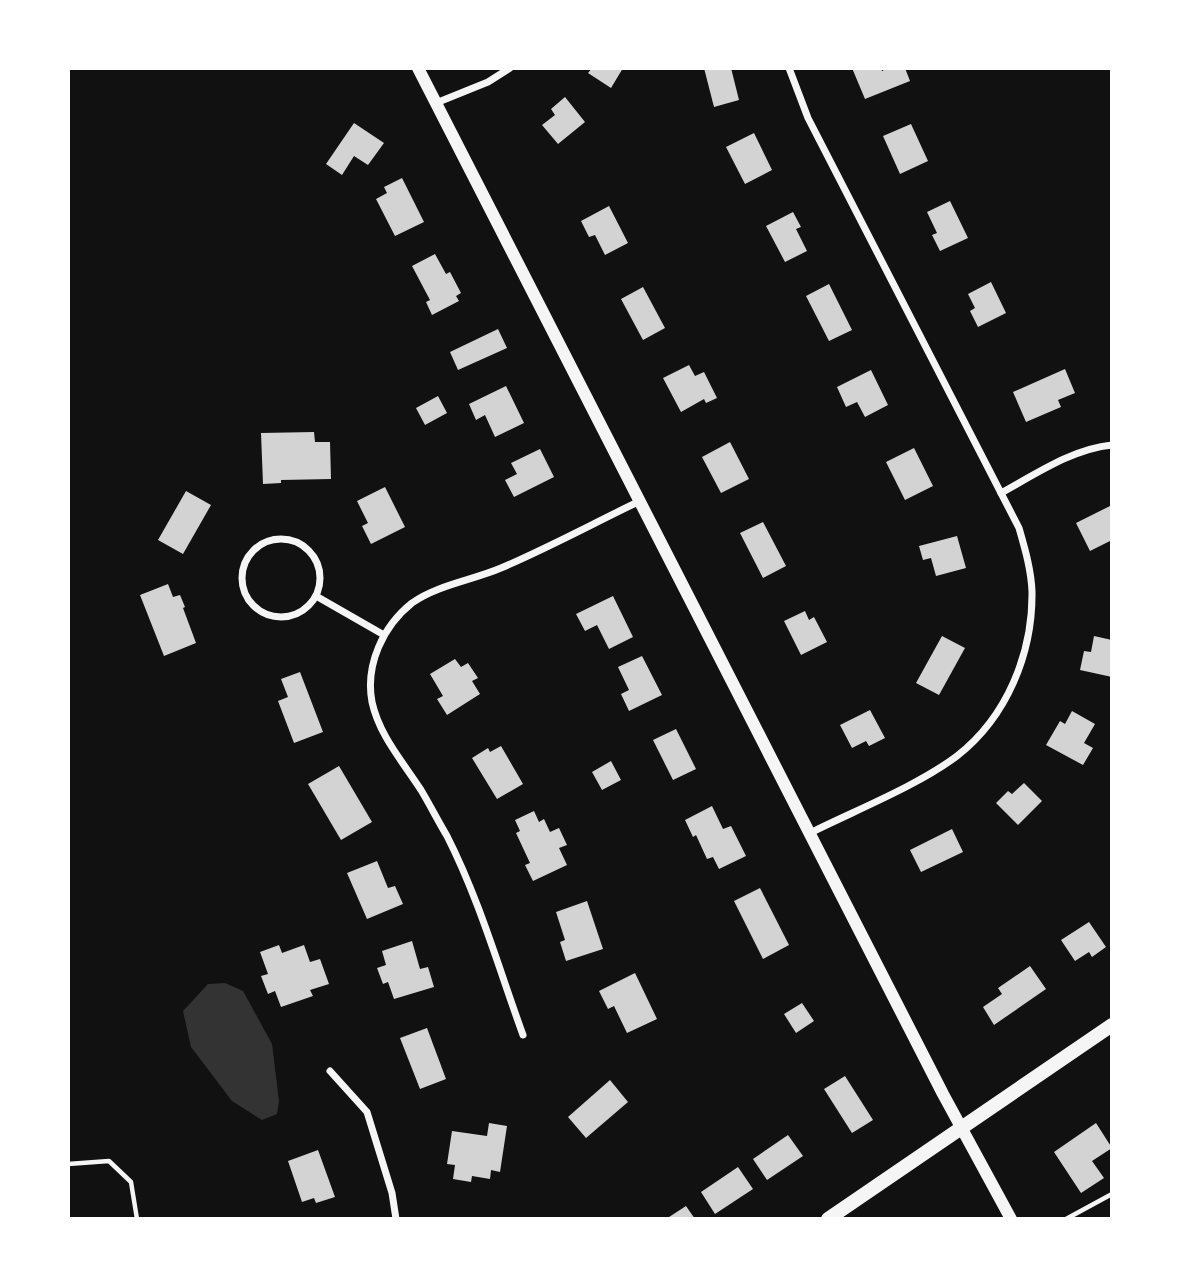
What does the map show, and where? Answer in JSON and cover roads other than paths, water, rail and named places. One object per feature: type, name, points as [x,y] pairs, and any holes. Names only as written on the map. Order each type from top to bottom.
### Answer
[{"type":"main road","points":[[828,1219],[1112,1025]]},
{"type":"street","points":[[418,68],[810,834],[1011,1219]]},
{"type":"street","points":[[436,103],[488,82],[510,68]]},
{"type":"street","points":[[789,68],[808,118],[1002,493],[1018,528],[1032,589],[1031,624],[1014,684],[981,733],[959,754],[936,770],[810,834]]},
{"type":"street","points":[[1002,493],[1072,455],[1097,446],[1112,445]]},
{"type":"street","points":[[523,1035],[461,867],[421,791],[378,722],[372,700],[371,678],[375,655],[384,635],[398,616],[414,602],[432,592],[501,568],[640,501]]},
{"type":"street","points":[[280,538],[305,547],[314,557],[319,569],[320,583],[316,596],[309,606],[287,617],[263,613],[253,606],[242,584],[242,572],[247,559],[255,548],[280,538]]},
{"type":"street","points":[[316,596],[384,635]]},
{"type":"street","points":[[330,1071],[367,1112],[392,1193],[396,1219]]},
{"type":"lane","points":[[68,1164],[109,1161],[131,1182],[137,1219]]},
{"type":"lane","points":[[1066,1219],[1112,1195]]}]
